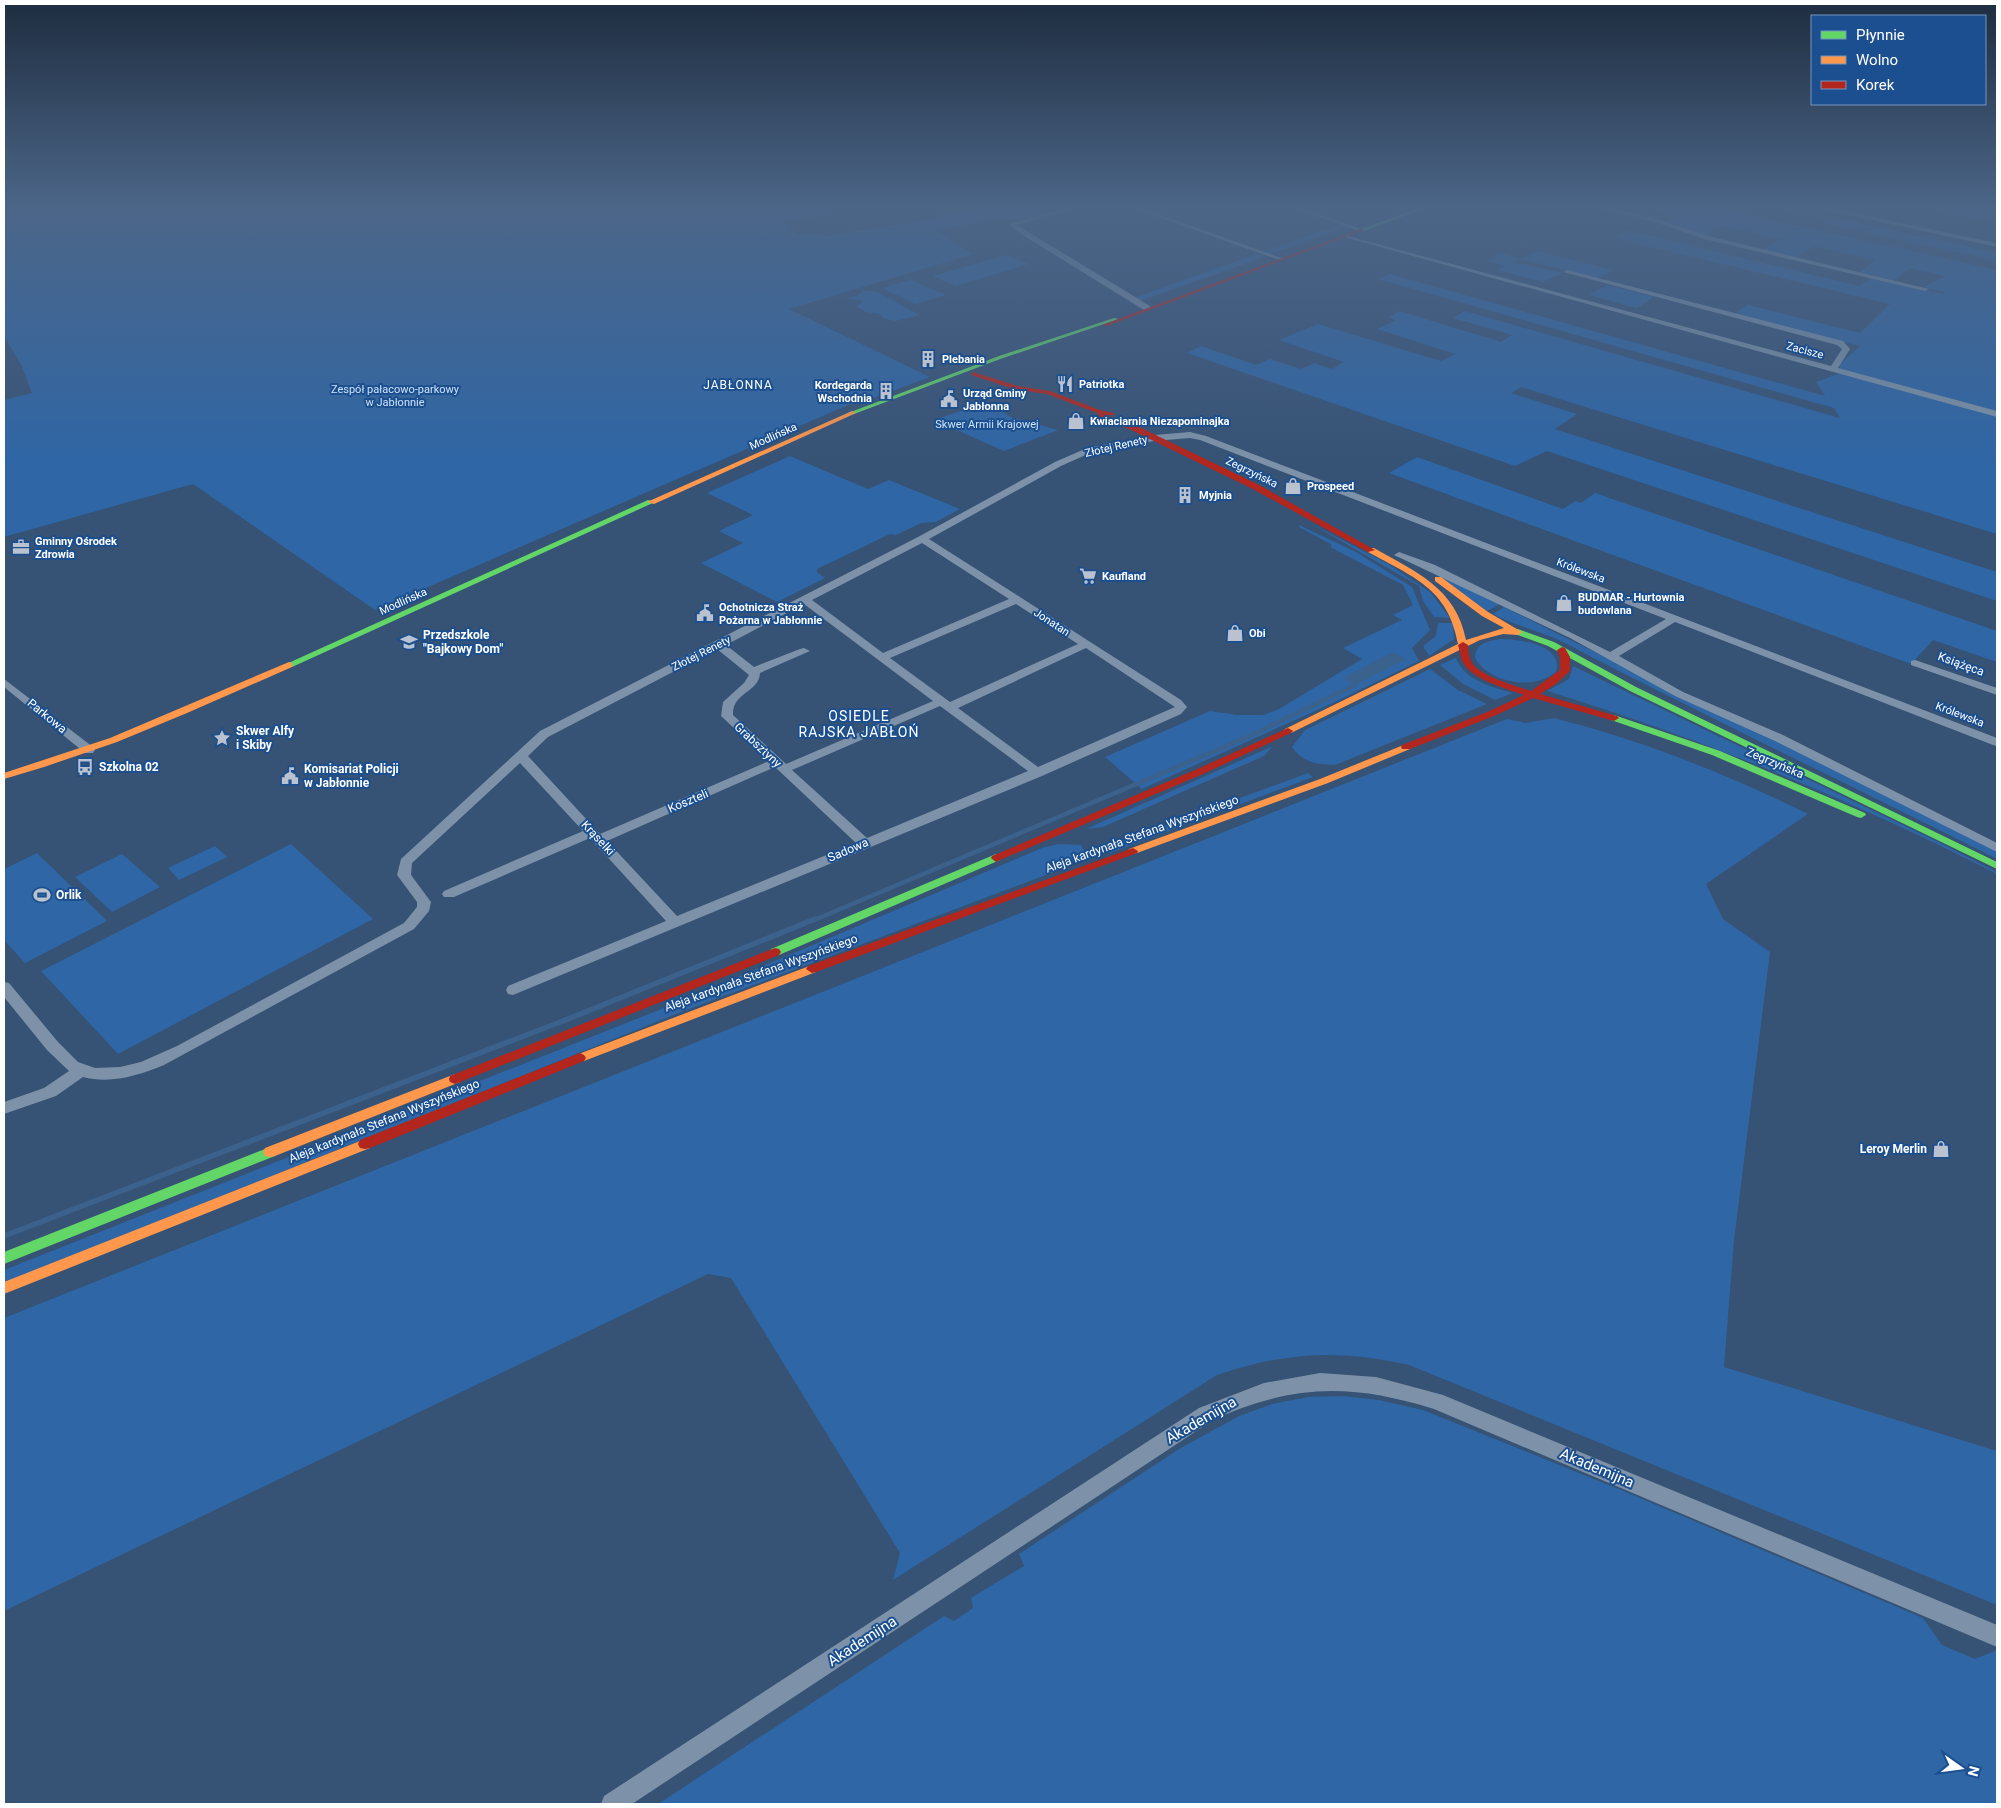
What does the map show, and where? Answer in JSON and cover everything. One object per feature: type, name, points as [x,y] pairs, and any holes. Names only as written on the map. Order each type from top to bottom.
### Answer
[{"type":"main road","name":"Modlińska","points":[[974,370],[992,367],[1089,332],[1190,292]]},
{"type":"main road","name":"Modlińska","points":[[4,776],[90,750],[173,717],[807,434],[1081,329],[1116,320]]},
{"type":"main road","name":"Zegrzyńska","points":[[992,367],[1037,384],[1048,392]]},
{"type":"main road","name":"Zegrzyńska","points":[[974,370],[1017,388],[1048,392],[1099,412],[1124,419],[1132,427],[1359,540],[1399,555],[1443,583],[1485,614],[1513,630],[1562,650],[1633,689],[1931,832],[1997,866]]},
{"type":"main road","name":"Zegrzyńska","points":[[1359,540],[1443,596],[1461,626],[1467,661],[1475,671],[1501,684],[1626,722],[1716,753],[1873,821]]},
{"type":"main road","name":"Aleja kardynała Stefana Wyszyńskiego","points":[[4,1258],[747,964],[1199,772],[1352,701],[1482,636],[1513,630]]},
{"type":"main road","name":"Aleja kardynała Stefana Wyszyńskiego","points":[[4,1288],[687,1015],[1324,781],[1532,693],[1562,676],[1565,671],[1566,662],[1562,650]]},
{"type":"street","points":[[1121,292],[1147,308]]},
{"type":"street","name":"Zacisze","points":[[1551,292],[1997,414]]},
{"type":"street","points":[[1645,292],[1840,343],[1846,349],[1834,370]]},
{"type":"street","name":"Królewska","points":[[1154,438],[1190,435],[1212,442],[1997,742]]},
{"type":"street","name":"Złotej Renety","points":[[81,1070],[95,1074],[123,1072],[163,1059],[409,926],[424,908],[424,902],[404,875],[404,864],[544,734],[922,539],[1058,464],[1087,451],[1154,438]]},
{"type":"street","name":"Jonatan","points":[[922,539],[1177,702],[1181,707]]},
{"type":"street","points":[[1399,555],[1431,567],[1611,656],[1679,694],[1779,738],[1997,848]]},
{"type":"street","points":[[804,600],[1038,773]]},
{"type":"street","points":[[882,657],[1016,600]]},
{"type":"street","points":[[1611,656],[1673,619]]},
{"type":"street","points":[[718,644],[752,672],[804,651]]},
{"type":"street","name":"Koszteli","points":[[449,894],[595,835],[946,704],[1086,644]]},
{"type":"street","name":"Książęca","points":[[1915,662],[1997,692]]},
{"type":"street","name":"Grabsztyny","points":[[752,672],[755,674],[754,681],[731,698],[726,707],[727,716],[864,843]]},
{"type":"street","name":"Parkowa","points":[[4,682],[90,750]]},
{"type":"street","name":"Sadowa","points":[[513,990],[864,843],[1038,773],[1177,712],[1181,707]]},
{"type":"street","name":"Krąselki","points":[[520,755],[675,922]]},
{"type":"street","points":[[4,987],[67,1062],[81,1070],[50,1092],[4,1108]]},
{"type":"street","name":"Akademijna","points":[[612,1804],[1206,1414],[1247,1395],[1307,1382],[1369,1383],[1405,1390],[1436,1401],[1997,1636]]},
{"type":"green space","name":"Zespół pałacowo-parkowy w Jabłonnie","points":[[4,292],[845,292],[789,309],[930,377],[860,403],[855,402],[375,610],[193,484],[4,537],[4,400],[32,393],[22,366],[4,336]]},
{"type":"green space","points":[[861,292],[878,292],[920,315],[895,321],[885,319],[880,314],[866,312],[856,306],[862,303],[862,301],[847,298],[857,296]]},
{"type":"green space","points":[[891,292],[940,292],[946,295],[916,304]]},
{"type":"green space","points":[[1150,292],[1165,292],[1140,301],[1134,298]]},
{"type":"green space","points":[[1425,292],[1456,292],[1825,396],[1816,382],[1841,373],[1997,416],[1997,534],[1521,387],[1511,393],[1577,414],[1555,429],[1997,572],[1997,601],[1547,451],[1515,466],[1187,353],[1201,346],[1256,365],[1270,359],[1301,369],[1314,363],[1332,369],[1344,362],[1279,340],[1318,324],[1441,361],[1455,354],[1377,329],[1396,320],[1389,317],[1399,311],[1501,342],[1512,335],[1453,318],[1465,311],[1840,418],[1834,408]]},
{"type":"green space","points":[[1594,292],[1636,292],[1654,297],[1637,308],[1589,295]]},
{"type":"green space","points":[[1841,292],[1935,292],[1942,294],[1944,292],[1997,292],[1997,411],[1840,369],[1840,364],[1860,346],[1734,314],[1748,305],[1860,333],[1890,304]]},
{"type":"green space","name":"Skwer Armii Krajowej","points":[[987,402],[1011,417],[1058,430],[1004,451],[934,420]]},
{"type":"green space","points":[[790,456],[868,489],[889,480],[960,509],[936,522],[921,523],[896,535],[890,534],[817,569],[817,572],[825,578],[777,602],[701,563],[743,543],[719,531],[753,515],[707,493]]},
{"type":"green space","points":[[1417,457],[1563,509],[1575,501],[1581,503],[1595,493],[1997,631],[1997,662],[1933,640],[1911,664],[1389,473]]},
{"type":"green space","points":[[1308,522],[1388,564],[1430,592],[1450,618],[1434,617],[1423,601],[1419,586]]},
{"type":"green space","points":[[1299,525],[1356,552],[1412,587],[1430,630],[1412,648],[1419,661],[1335,702],[1142,789],[1105,757],[1210,711],[1237,715],[1263,715],[1279,709],[1362,659],[1343,648],[1402,620],[1393,615],[1413,605],[1403,585],[1330,547],[1332,545],[1299,527]]},
{"type":"green space","points":[[1427,568],[1499,605],[1487,611]]},
{"type":"green space","points":[[1504,607],[1812,757],[1997,851],[1997,859],[1563,642],[1493,614]]},
{"type":"green space","points":[[1438,623],[1453,623],[1454,639],[1429,656],[1423,646],[1436,636]]},
{"type":"green space","points":[[1500,639],[1528,642],[1547,649],[1557,663],[1556,672],[1547,678],[1524,683],[1501,678],[1490,673],[1475,658],[1477,649],[1483,644]]},
{"type":"green space","points":[[1456,658],[1465,672],[1480,682],[1513,693],[1495,700],[1463,684],[1440,665]]},
{"type":"green space","points":[[1573,666],[1938,842],[1997,872],[1997,874],[1832,796],[1720,750],[1547,691],[1569,679]]},
{"type":"green space","points":[[1430,669],[1458,690],[1487,704],[1335,765],[1311,762],[1292,747],[1305,730]]},
{"type":"green space","points":[[1554,718],[1651,747],[1683,759],[1746,785],[1808,814],[1706,884],[1723,919],[1770,952],[1734,1241],[1724,1367],[1997,1451],[1997,1605],[1409,1365],[1335,1355],[1312,1355],[1266,1361],[1217,1375],[893,1580],[900,1553],[731,1278],[708,1274],[4,1611],[4,1318],[1507,719],[1525,723]]},
{"type":"green space","points":[[1273,746],[1264,756],[1103,827],[1086,829]]},
{"type":"green space","points":[[1308,773],[1313,777],[1110,853],[1105,851],[1117,843]]},
{"type":"green space","points":[[291,844],[373,919],[118,1054],[41,971]]},
{"type":"green space","points":[[1058,844],[1081,845],[1084,850],[1067,867],[676,1014],[4,1283],[4,1270],[669,1006],[1042,848]]},
{"type":"green space","points":[[215,846],[227,857],[179,880],[168,868]]},
{"type":"green space","name":"Orlik","points":[[37,853],[107,921],[25,963],[4,940],[4,869]]},
{"type":"green space","points":[[122,854],[160,887],[112,912],[75,877]]},
{"type":"green space","points":[[1343,1396],[1379,1400],[1423,1410],[1621,1490],[1923,1618],[1942,1645],[1975,1659],[1997,1650],[1997,1804],[658,1804],[944,1616],[954,1621],[973,1608],[971,1598],[1024,1566],[1019,1554],[1179,1449],[1239,1416],[1272,1404],[1308,1397]]},
{"type":"shaded area","points":[[1393,652],[1406,659],[1355,685],[1343,678]]},
{"type":"waterway","points":[[812,921],[1250,736],[1355,685]]},
{"type":"waterway","points":[[4,1236],[568,1019],[815,919]]},
{"type":"traffic: fast","points":[[852,413],[1001,357],[1116,319]]},
{"type":"traffic: fast","points":[[289,665],[651,502]]},
{"type":"traffic: fast","points":[[1518,632],[1551,644],[1633,689],[1997,866]]},
{"type":"traffic: fast","points":[[1614,718],[1716,753],[1861,815]]},
{"type":"traffic: fast","points":[[775,952],[996,858]]},
{"type":"traffic: fast","points":[[4,1258],[270,1152]]},
{"type":"traffic: slow","points":[[651,502],[852,413]]},
{"type":"traffic: slow","points":[[1371,550],[1417,576],[1443,597],[1452,610],[1459,626],[1463,645]]},
{"type":"traffic: slow","points":[[1438,579],[1485,614],[1513,630]]},
{"type":"traffic: slow","points":[[1288,731],[1477,638],[1503,631],[1518,632]]},
{"type":"traffic: slow","points":[[4,776],[77,753],[149,726],[289,665]]},
{"type":"traffic: slow","points":[[1133,851],[1324,781],[1406,747]]},
{"type":"traffic: slow","points":[[580,1058],[812,969]]},
{"type":"traffic: slow","points":[[270,1152],[455,1079]]},
{"type":"traffic: slow","points":[[4,1288],[365,1144]]},
{"type":"traffic: jam","points":[[1105,325],[1193,292]]},
{"type":"traffic: jam","points":[[973,374],[1017,388],[1048,392],[1099,412],[1112,414]]},
{"type":"traffic: jam","points":[[1099,412],[1106,419],[1132,427],[1256,487],[1371,550]]},
{"type":"traffic: jam","points":[[1463,645],[1468,664],[1477,672],[1492,680],[1535,696],[1614,718]]},
{"type":"traffic: jam","points":[[1406,747],[1491,714],[1535,693],[1565,671],[1565,657],[1562,650]]},
{"type":"traffic: jam","points":[[996,858],[1199,772],[1288,731]]},
{"type":"traffic: jam","points":[[812,969],[1133,851]]},
{"type":"traffic: jam","points":[[455,1079],[775,952]]},
{"type":"traffic: jam","points":[[365,1144],[580,1058]]},
{"type":"place","name":"Plebania","points":[[928,359]]},
{"type":"place","name":"Patriotka","points":[[1065,384]]},
{"type":"place","name":"Kordegarda Wschodnia","points":[[886,391]]},
{"type":"place","name":"Urząd Gminy Jabłonna","points":[[949,399]]},
{"type":"place","name":"Kwiaciarnia Niezapominajka","points":[[1076,421]]},
{"type":"place","name":"Prospeed","points":[[1293,486]]},
{"type":"place","name":"Myjnia","points":[[1185,495]]},
{"type":"place","name":"Gminny Ośrodek Zdrowia","points":[[21,547]]},
{"type":"place","name":"Kaufland","points":[[1088,576]]},
{"type":"place","name":"BUDMAR - Hurtownia budowlana","points":[[1564,603]]},
{"type":"place","name":"Ochotnicza Straż Pożarna w Jabłonnie","points":[[705,613]]},
{"type":"place","name":"Obi","points":[[1235,633]]},
{"type":"place","name":"Przedszkole \"Bajkowy Dom\"","points":[[409,642]]},
{"type":"place","name":"Skwer Alfy i Skiby","points":[[222,738]]},
{"type":"place","name":"Szkolna 02","points":[[85,767]]},
{"type":"place","name":"Komisariat Policji w Jabłonnie","points":[[290,776]]},
{"type":"place","name":"Orlik","points":[[42,895]]},
{"type":"place","name":"Leroy Merlin","points":[[1941,1149]]},
{"type":"district","name":"JABŁONNA","points":[[738,385]]},
{"type":"district","name":"OSIEDLE RAJSKA JABŁOŃ","points":[[859,724]]}]
